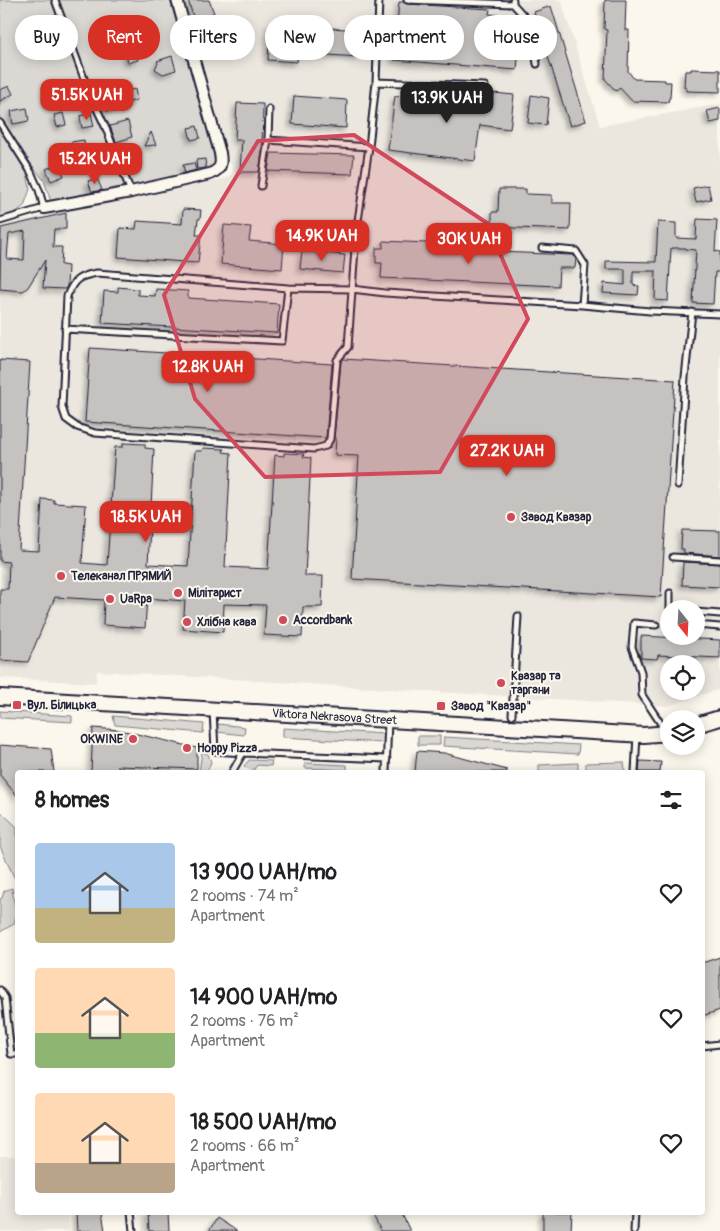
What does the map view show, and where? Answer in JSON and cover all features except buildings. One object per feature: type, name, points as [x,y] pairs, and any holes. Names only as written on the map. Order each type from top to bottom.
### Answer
[{"type":"main road","name":"Viktora Nekrasova Street","points":[[0,697],[660,734]]},
{"type":"main road","points":[[705,723],[720,718]]},
{"type":"street","points":[[44,208],[131,192],[210,174],[220,167],[222,161],[220,153],[177,0]]},
{"type":"lane","points":[[56,0],[89,92],[105,126],[131,192]]},
{"type":"lane","points":[[379,0],[376,82],[369,147],[356,234],[352,289],[348,347],[337,360],[330,439],[326,446],[314,449],[95,434],[77,427],[66,419],[62,407],[67,296],[72,284],[85,275],[97,273],[288,288],[352,289],[386,293],[720,314]]},
{"type":"lane","points":[[408,0],[513,2],[531,25],[537,64]]},
{"type":"lane","points":[[376,82],[485,86]]},
{"type":"lane","points":[[261,186],[268,140],[269,109]]},
{"type":"lane","points":[[0,123],[31,172],[40,190],[44,208],[0,221]]},
{"type":"lane","points":[[268,140],[369,147]]},
{"type":"lane","points":[[542,248],[576,251],[586,265],[582,305]]},
{"type":"lane","points":[[65,329],[282,341],[288,288]]},
{"type":"lane","points":[[678,485],[685,377],[692,312]]},
{"type":"lane","points":[[673,557],[720,560]]},
{"type":"lane","points":[[670,593],[670,600]]},
{"type":"lane","points":[[705,613],[720,614]]},
{"type":"lane","points":[[512,715],[518,616]]},
{"type":"lane","points":[[656,625],[634,623],[632,646],[640,672],[642,695],[660,724]]},
{"type":"lane","points":[[705,626],[720,627]]},
{"type":"lane","points":[[213,710],[215,751],[387,759]]},
{"type":"lane","points":[[386,770],[388,720]]},
{"type":"lane","points":[[635,770],[638,734]]},
{"type":"lane","points":[[233,770],[243,753]]},
{"type":"lane","points":[[0,990],[5,998],[11,1054],[15,1054]]},
{"type":"lane","points":[[705,1046],[720,1044]]},
{"type":"lane","points":[[132,1215],[132,1231]]},
{"type":"lane","points":[[634,1231],[635,1215]]},
{"type":"highlighted area","points":[[354,135],[487,223],[528,319],[440,472],[265,477],[195,399],[164,295],[258,141]]},
{"type":"shaded area","points":[[0,0],[170,0],[174,15],[170,15],[170,60],[188,60],[212,141],[215,165],[207,171],[87,197],[51,202],[44,180],[12,138],[0,118]]},
{"type":"shaded area","points":[[183,0],[561,0],[600,126],[720,104],[720,689],[705,694],[705,655],[660,655],[660,700],[686,700],[668,706],[97,671],[96,683],[0,678],[0,226],[66,210],[227,178],[233,172],[200,60],[255,60],[255,15],[187,15]]},
{"type":"shaded area","points":[[0,128],[27,173],[30,189],[24,206],[11,216],[0,218]]},
{"type":"shaded area","points":[[0,711],[72,716],[72,722],[0,718]]},
{"type":"shaded area","points":[[113,716],[204,724],[203,733],[115,725]]},
{"type":"shaded area","points":[[218,724],[245,727],[244,735],[217,732]]},
{"type":"shaded area","points":[[283,728],[385,734],[384,743],[283,737]]},
{"type":"shaded area","points":[[418,736],[440,736],[440,745],[418,745]]},
{"type":"shaded area","points":[[444,737],[579,745],[578,754],[443,746]]},
{"type":"shaded area","points":[[202,752],[208,754],[211,762],[208,770],[199,770]]},
{"type":"shaded area","points":[[249,760],[272,761],[271,766],[257,765],[254,770],[244,766]]},
{"type":"shaded area","points":[[624,762],[625,770],[586,770],[586,763]]},
{"type":"shaded area","points":[[305,763],[347,765],[347,770],[305,768]]},
{"type":"shaded area","points":[[578,763],[578,770],[539,770],[539,765]]},
{"type":"shaded area","points":[[0,811],[15,825],[15,879],[0,846]]},
{"type":"shaded area","points":[[12,888],[15,920],[14,924],[0,932],[0,899],[4,891]]},
{"type":"shaded area","points":[[0,1156],[15,1156],[15,1215],[68,1215],[69,1231],[0,1231]]},
{"type":"place","name":"Завод Квазар","points":[[511,517]]},
{"type":"place","name":"Телеканал ПРЯМИЙ","points":[[61,576]]},
{"type":"place","name":"Мілітарист","points":[[178,593]]},
{"type":"place","name":"UaRpa","points":[[110,599]]},
{"type":"place","name":"Accordbank","points":[[283,620]]},
{"type":"place","name":"Хлібна кава","points":[[187,622]]},
{"type":"place","name":"Квазар та таргани","points":[[501,683]]},
{"type":"place","name":"Вул. Білицька","points":[[17,705]]},
{"type":"place","name":"Завод \"Квазар\"","points":[[441,706]]},
{"type":"place","name":"OKWINE","points":[[133,739]]},
{"type":"place","name":"Hoppy Pizza","points":[[187,748]]}]
